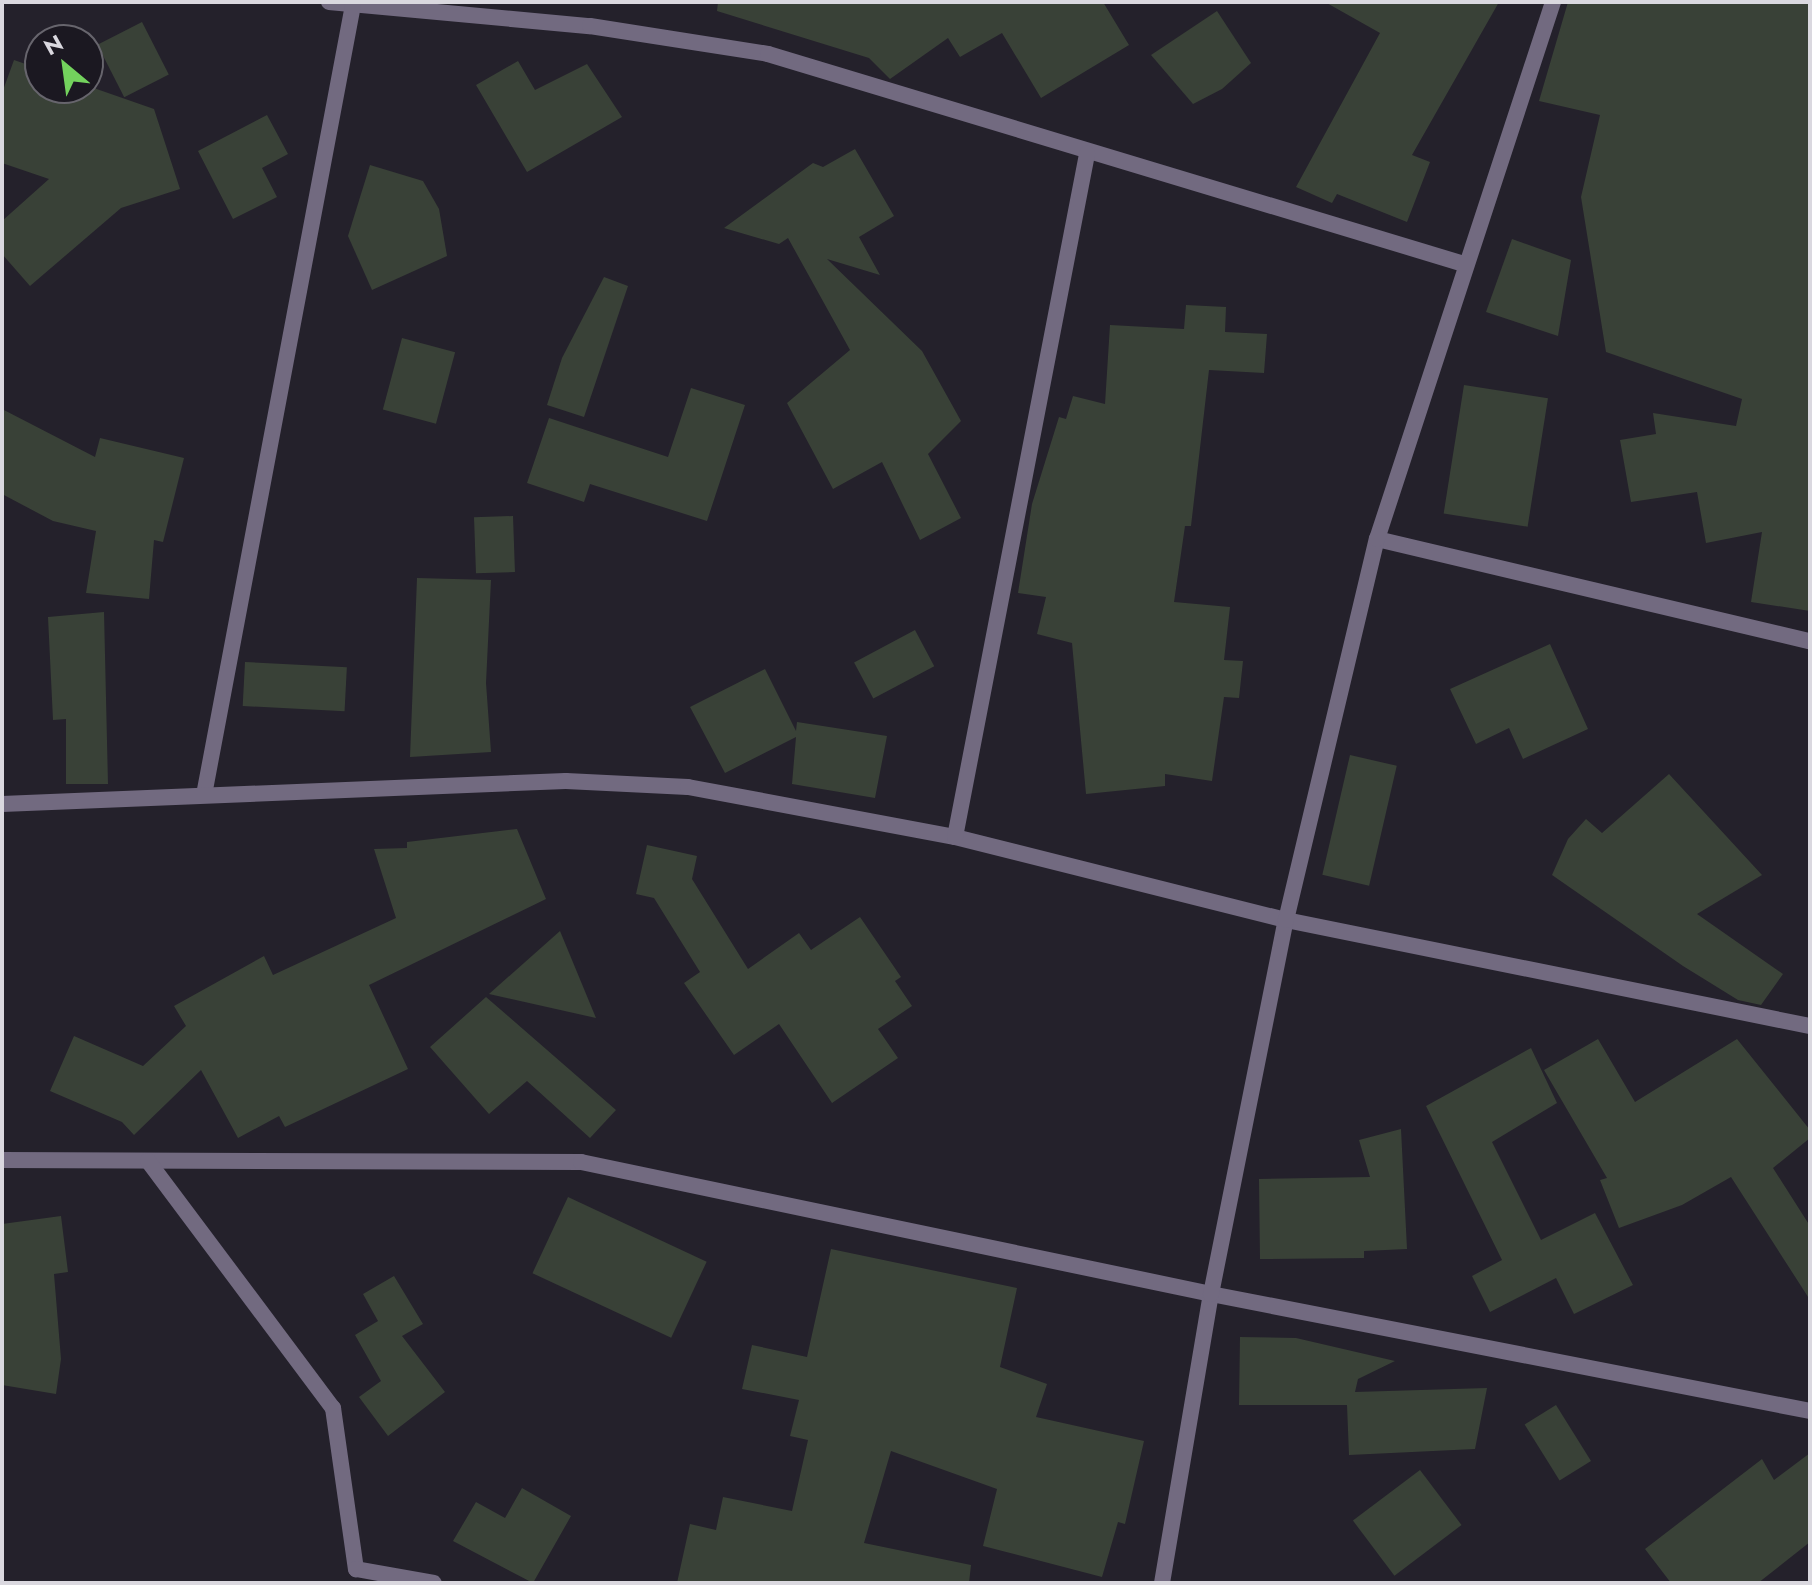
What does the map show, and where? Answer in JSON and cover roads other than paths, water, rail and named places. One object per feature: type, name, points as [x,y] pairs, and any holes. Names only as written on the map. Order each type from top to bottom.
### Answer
[{"type":"street","points":[[329,2],[590,26],[768,54],[1087,154],[1464,264]]},
{"type":"street","points":[[1162,1583],[1211,1294],[1286,920],[1377,539],[1464,264],[1553,2]]},
{"type":"street","points":[[204,795],[353,5]]},
{"type":"street","points":[[955,837],[1087,154]]},
{"type":"street","points":[[1377,539],[1810,641]]},
{"type":"street","points":[[2,804],[566,781],[688,787],[955,837],[1286,920],[1810,1026]]},
{"type":"street","points":[[2,1160],[581,1162],[1211,1294],[1810,1411]]},
{"type":"street","points":[[148,1161],[333,1408],[356,1569],[434,1583]]}]
